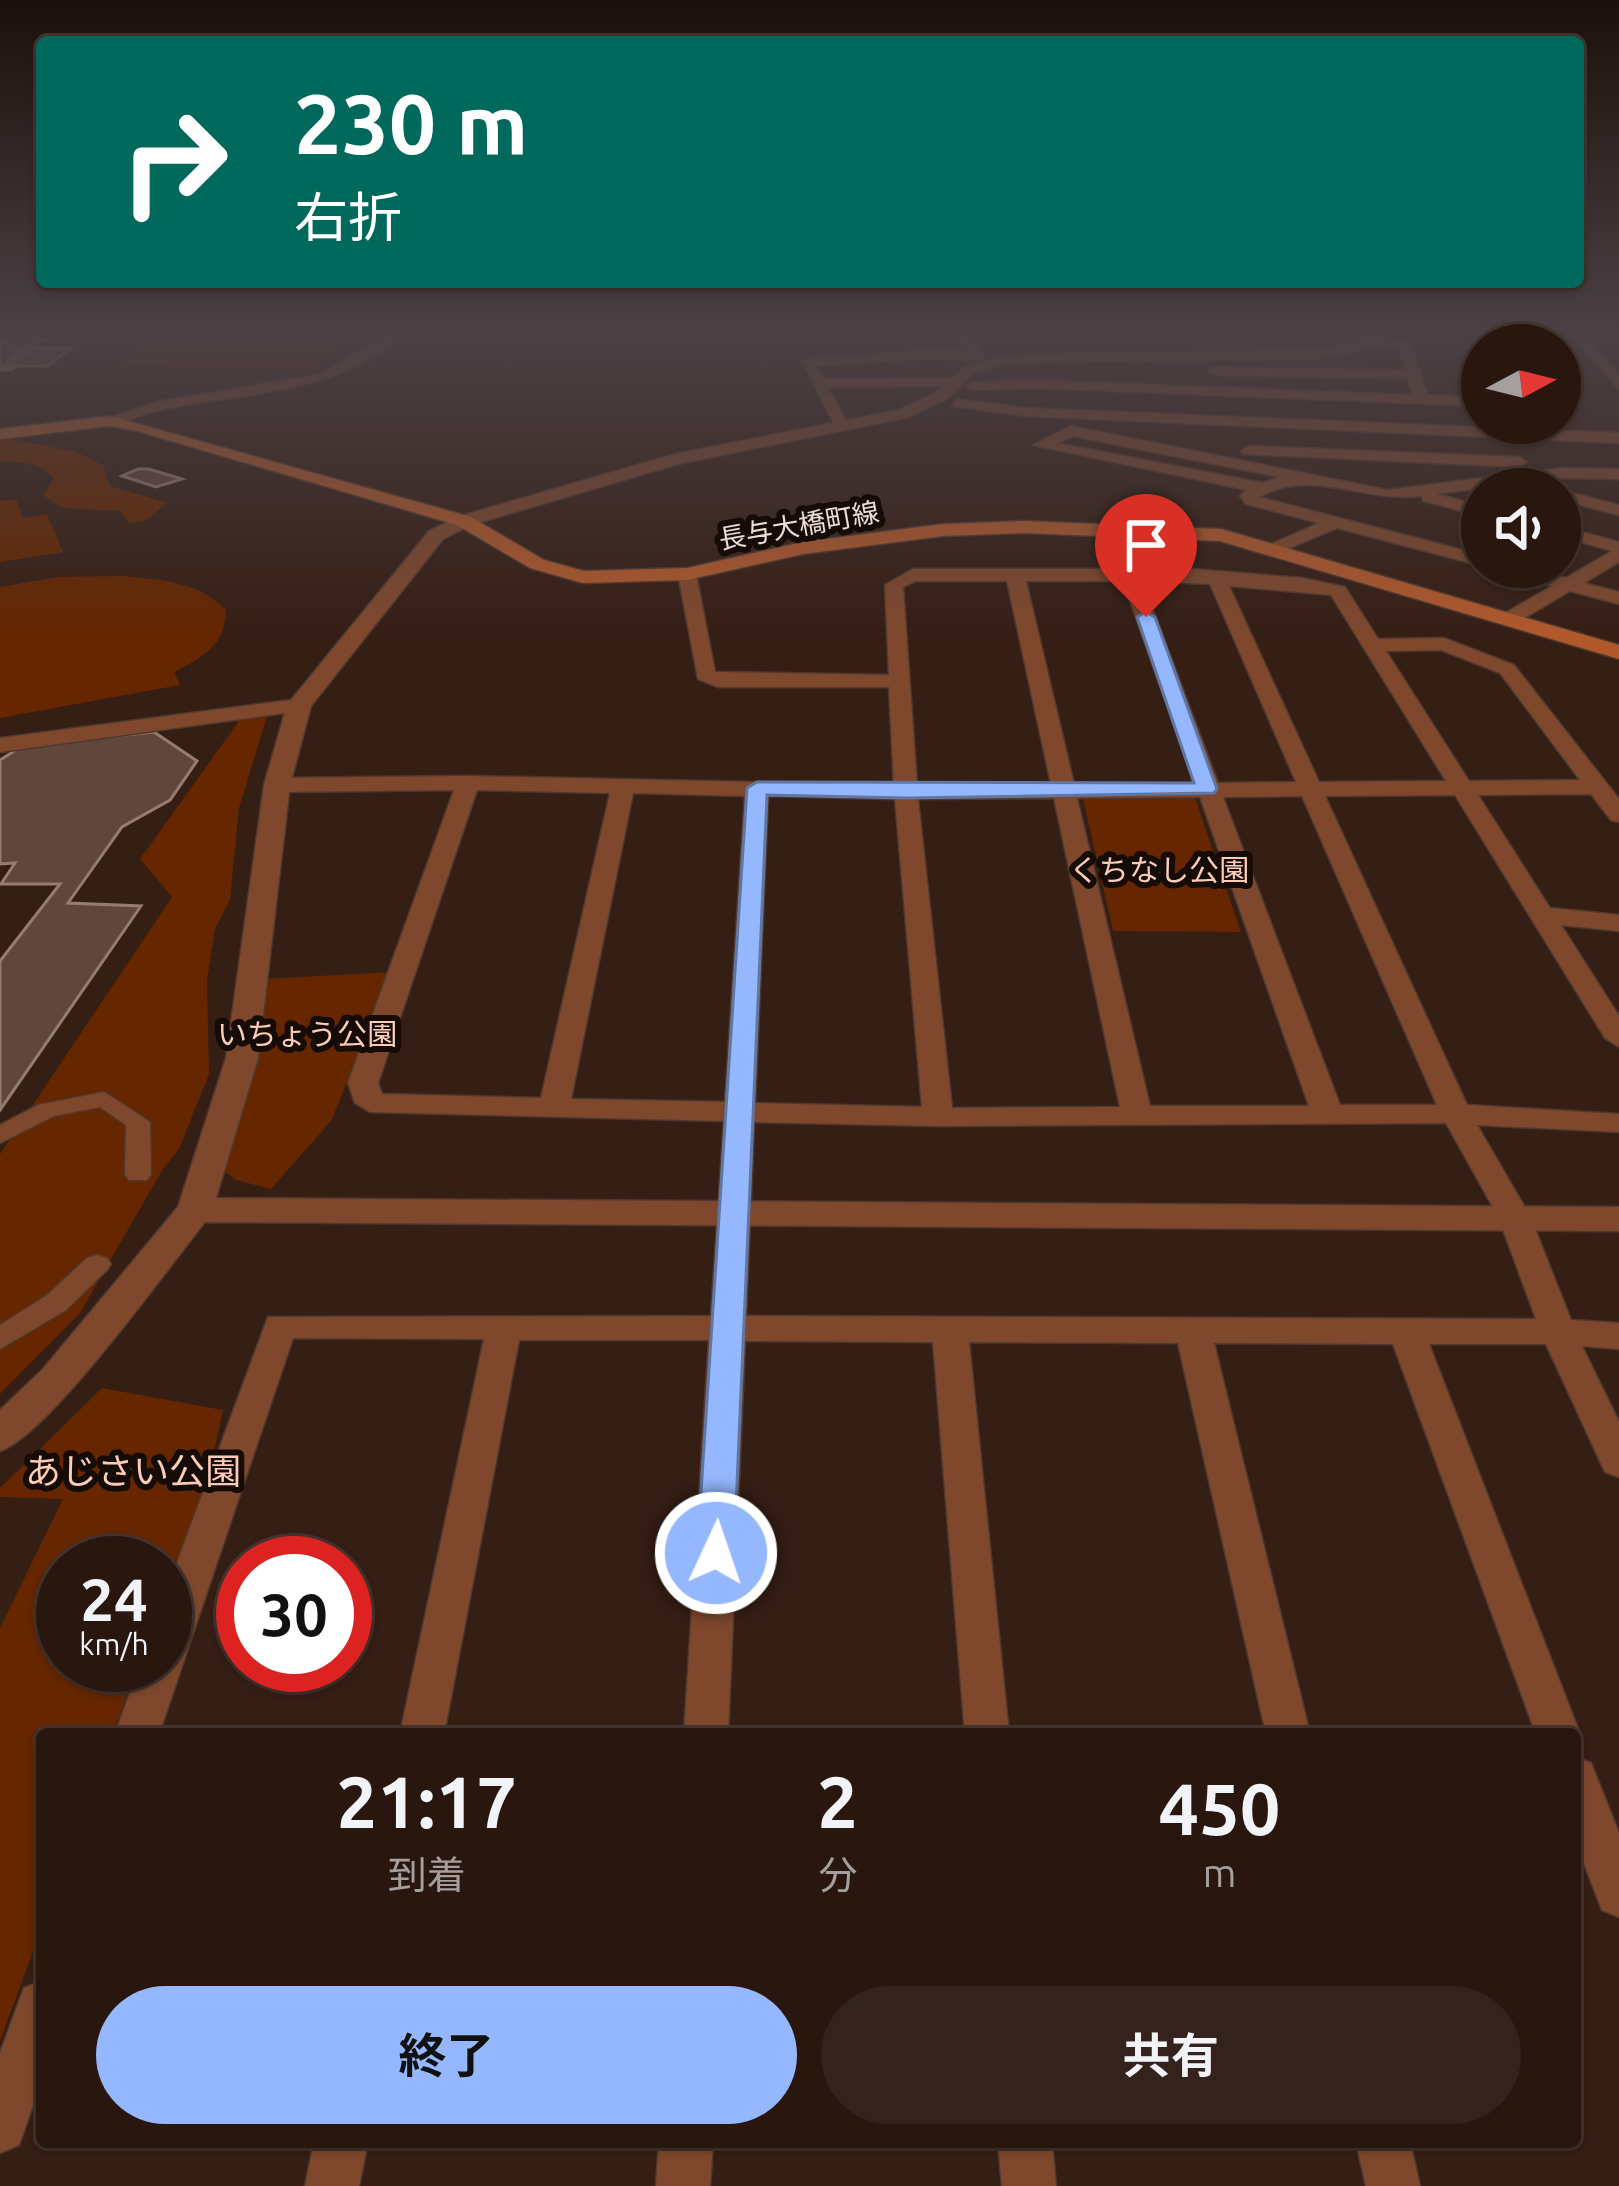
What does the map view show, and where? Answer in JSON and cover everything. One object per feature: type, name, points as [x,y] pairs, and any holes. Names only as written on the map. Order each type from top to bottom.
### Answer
[{"type":"main road","name":"長与大橋町線","points":[[149,432],[464,521],[556,572],[623,578],[687,574],[803,548],[943,530],[1024,527],[1221,535],[1619,652]]},
{"type":"street","points":[[0,1435],[57,1379],[195,1210],[242,1058],[277,785],[299,705],[415,558],[436,535],[464,521],[675,459],[816,432]]},
{"type":"street","points":[[1069,432],[1041,445],[1264,488]]},
{"type":"street","points":[[1078,432],[1226,454],[1550,468]]},
{"type":"street","points":[[1226,454],[1233,432]]},
{"type":"street","points":[[1581,437],[1619,438]]},
{"type":"street","points":[[1226,454],[1295,476],[1388,496]]},
{"type":"street","points":[[1581,473],[1619,474]]},
{"type":"street","points":[[1295,476],[1248,496],[1461,555]]},
{"type":"street","points":[[1275,549],[1388,496],[1461,485]]},
{"type":"street","points":[[1411,492],[1461,505]]},
{"type":"street","points":[[1581,500],[1619,510]]},
{"type":"street","points":[[1581,538],[1619,551]]},
{"type":"street","points":[[1581,576],[1619,551]]},
{"type":"street","points":[[687,574],[705,675],[718,681],[899,681]]},
{"type":"street","points":[[1130,574],[1328,1115]]},
{"type":"street","points":[[938,1117],[906,792],[894,585],[914,575],[1192,575],[1218,582],[1313,583],[1338,591],[1465,787],[1539,915],[1614,1022]]},
{"type":"street","points":[[1015,575],[1137,1116]]},
{"type":"street","points":[[1218,582],[1456,1114],[1514,1216],[1558,1331],[1619,1462]]},
{"type":"street","points":[[1509,619],[1561,588]]},
{"type":"street","points":[[1581,588],[1619,598]]},
{"type":"street","points":[[1373,645],[1444,644],[1507,669],[1619,815]]},
{"type":"street","points":[[0,745],[299,705]]},
{"type":"street","points":[[277,785],[468,783],[906,792],[1598,787]]},
{"type":"street","points":[[468,783],[363,1083],[370,1102],[938,1117],[1456,1114],[1619,1123]]},
{"type":"street","points":[[554,1109],[623,785]]},
{"type":"street","points":[[706,1728],[757,788]]},
{"type":"street","points":[[1539,915],[1619,923]]},
{"type":"street","points":[[0,1135],[47,1110],[104,1099],[138,1122],[138,1174]]},
{"type":"street","points":[[195,1210],[1619,1219]]},
{"type":"street","points":[[0,1339],[56,1303],[97,1264]]},
{"type":"street","points":[[192,1577],[280,1326],[1558,1331],[1619,1336]]},
{"type":"street","points":[[423,1728],[504,1326]]},
{"type":"street","points":[[950,1328],[986,1728]]},
{"type":"street","points":[[1193,1330],[1287,1728]]},
{"type":"street","points":[[1406,1331],[1556,1728]]},
{"type":"street","points":[[139,1728],[152,1692]]},
{"type":"street","points":[[1581,1794],[1619,1894]]},
{"type":"street","points":[[0,2126],[36,2023]]},
{"type":"street","points":[[332,2186],[339,2148]]},
{"type":"street","points":[[683,2186],[686,2148]]},
{"type":"street","points":[[1026,2148],[1029,2186]]},
{"type":"street","points":[[1384,2148],[1394,2186]]},
{"type":"green space","points":[[0,439],[76,452],[103,465],[110,486],[167,503],[145,521],[129,523],[120,511],[62,508],[43,495],[54,479],[49,473],[30,464],[0,461]]},
{"type":"green space","points":[[16,499],[23,518],[47,514],[63,552],[0,562],[0,501]]},
{"type":"green space","points":[[123,576],[191,588],[226,610],[217,641],[174,672],[180,685],[0,718],[0,587],[58,577]]},
{"type":"green space","points":[[267,716],[239,808],[230,900],[215,929],[207,981],[209,1074],[179,1149],[80,1313],[0,1394],[0,1154],[172,897],[140,859],[241,718]]},
{"type":"green space","name":"くちなし公園","points":[[1195,798],[1241,932],[1113,931],[1083,799]]},
{"type":"green space","name":"いちょう公園","points":[[392,972],[331,1121],[271,1189],[236,1180],[219,1168],[263,979]]},
{"type":"green space","name":"あじさい公園","points":[[102,1388],[223,1410],[207,1485],[188,1536],[45,1536],[63,1499],[0,1497],[0,1488]]},
{"type":"green space","name":"あじさい公園","points":[[36,1554],[36,1692],[128,1692],[115,1728],[36,1728],[36,1943],[0,2041],[0,1628]]},
{"type":"building","points":[[138,469],[182,479],[156,487],[122,476]]},
{"type":"building","points":[[154,732],[197,761],[170,800],[122,827],[68,903],[141,906],[0,1110],[0,961],[60,884],[1,884],[15,863],[0,864],[0,760],[22,746]]},
{"type":"route","points":[[716,1553],[757,788],[906,792],[1207,789],[1146,617]]}]
